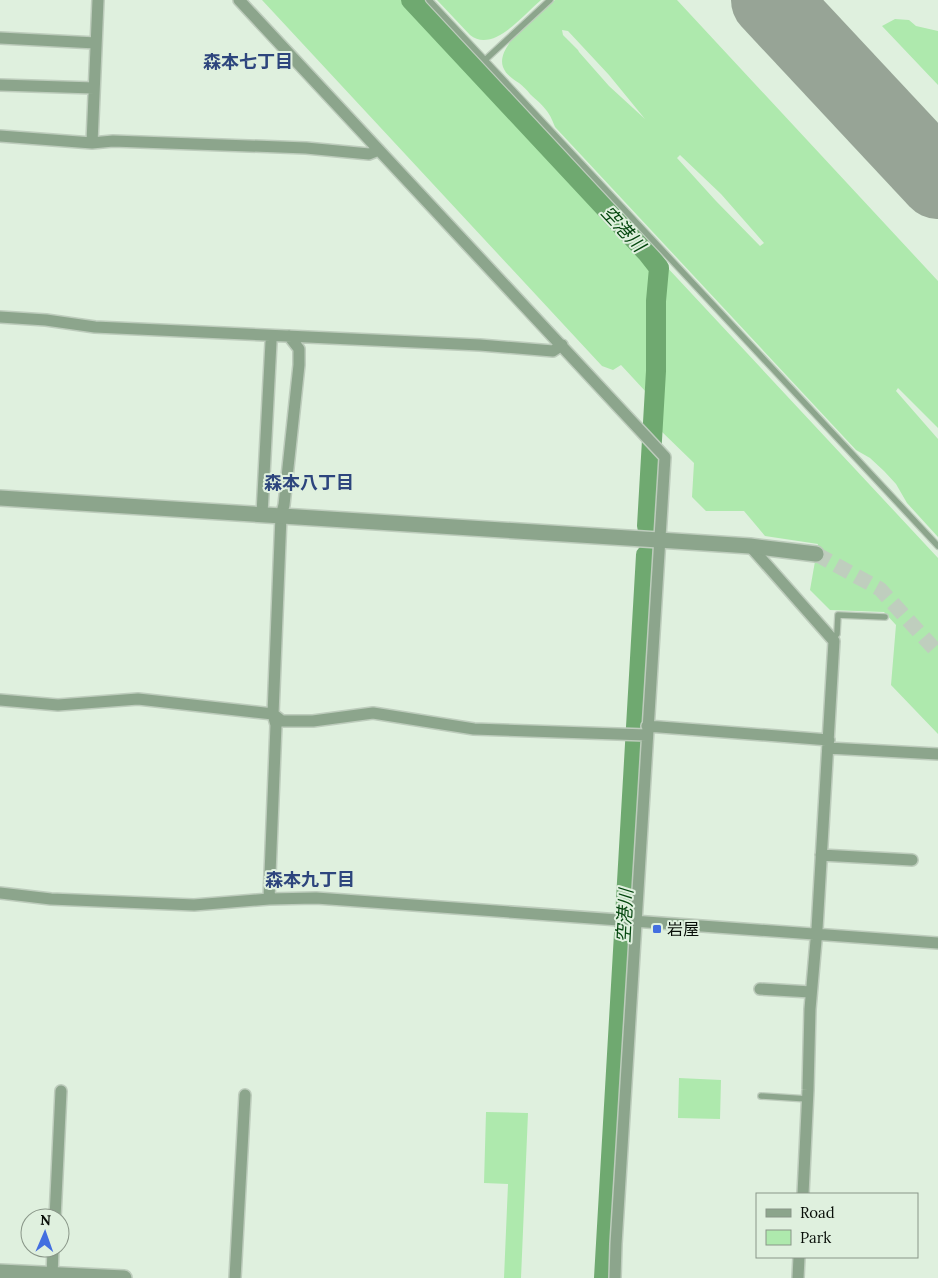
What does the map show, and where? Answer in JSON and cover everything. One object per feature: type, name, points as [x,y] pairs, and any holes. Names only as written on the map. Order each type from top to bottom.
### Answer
[{"type":"street","points":[[92,143],[98,0]]},
{"type":"street","points":[[239,0],[665,457],[633,921],[615,1278]]},
{"type":"street","points":[[0,38],[96,43]]},
{"type":"street","points":[[0,85],[94,88]]},
{"type":"street","points":[[0,136],[92,143],[113,141],[306,148],[369,154],[379,150]]},
{"type":"street","points":[[0,317],[46,320],[96,327],[480,345],[553,351],[562,345]]},
{"type":"street","points":[[269,899],[276,725],[273,714],[281,516],[284,505],[299,365],[299,349],[289,336]]},
{"type":"street","points":[[262,514],[271,342]]},
{"type":"street","points":[[0,498],[750,546],[816,554]]},
{"type":"street","points":[[750,546],[834,641],[811,992],[808,1099],[802,1193]]},
{"type":"street","points":[[0,700],[58,705],[138,698],[273,714],[282,720],[313,721],[373,713],[474,729],[623,734],[645,732],[828,744],[938,754]]},
{"type":"street","points":[[821,855],[912,860]]},
{"type":"street","points":[[0,893],[51,899],[194,904],[316,898],[938,943]]},
{"type":"street","points":[[760,989],[811,992]]},
{"type":"street","points":[[55,1208],[61,1091]]},
{"type":"street","points":[[235,1278],[246,1095]]},
{"type":"street","points":[[52,1276],[53,1258]]},
{"type":"street","points":[[798,1278],[799,1258]]},
{"type":"street","points":[[0,1272],[124,1278]]},
{"type":"lane","points":[[429,0],[938,546]]},
{"type":"lane","points":[[484,60],[550,0]]},
{"type":"lane","points":[[832,639],[837,634],[838,615],[885,617]]},
{"type":"lane","points":[[761,1096],[808,1099]]},
{"type":"green space","points":[[262,0],[409,0],[664,264],[938,558],[938,734],[891,685],[896,625],[884,612],[830,610],[810,590],[818,544],[765,536],[744,511],[706,511],[692,497],[694,463],[659,429],[646,413],[646,392],[621,365],[613,370],[602,366]]},
{"type":"green space","points":[[437,0],[541,0],[508,30],[488,40],[479,40],[470,35]]},
{"type":"green space","points":[[555,0],[677,0],[938,281],[938,428],[898,388],[896,391],[938,439],[938,537],[907,503],[896,484],[884,471],[870,458],[856,450],[555,127],[548,112],[542,105],[506,72],[503,67],[502,58],[512,40],[520,30]],"holes":[[[562,30],[568,31],[609,75],[645,119],[609,86],[563,35]],[[680,155],[721,194],[764,243],[760,246],[716,201],[677,158]]]},
{"type":"green space","points":[[895,19],[909,20],[916,26],[938,31],[938,85],[882,26]]},
{"type":"green space","points":[[679,1078],[721,1080],[720,1119],[678,1118]]},
{"type":"green space","points":[[486,1112],[528,1113],[521,1278],[504,1278],[508,1184],[484,1183]]},
{"type":"waterway","name":"空港川","points":[[411,0],[659,268],[656,301],[656,371],[647,526]]},
{"type":"waterway","name":"空港川","points":[[604,1278],[646,555]]},
{"type":"taxiway","points":[[800,0],[839,58],[910,150]]},
{"type":"runway","points":[[770,0],[938,180]]},
{"type":"tunnel","points":[[816,554],[880,589],[938,653]]},
{"type":"place","name":"岩屋","points":[[657,929]]},
{"type":"district","name":"森本七丁目","points":[[248,62]]},
{"type":"district","name":"森本八丁目","points":[[309,483]]},
{"type":"district","name":"森本九丁目","points":[[310,880]]}]
